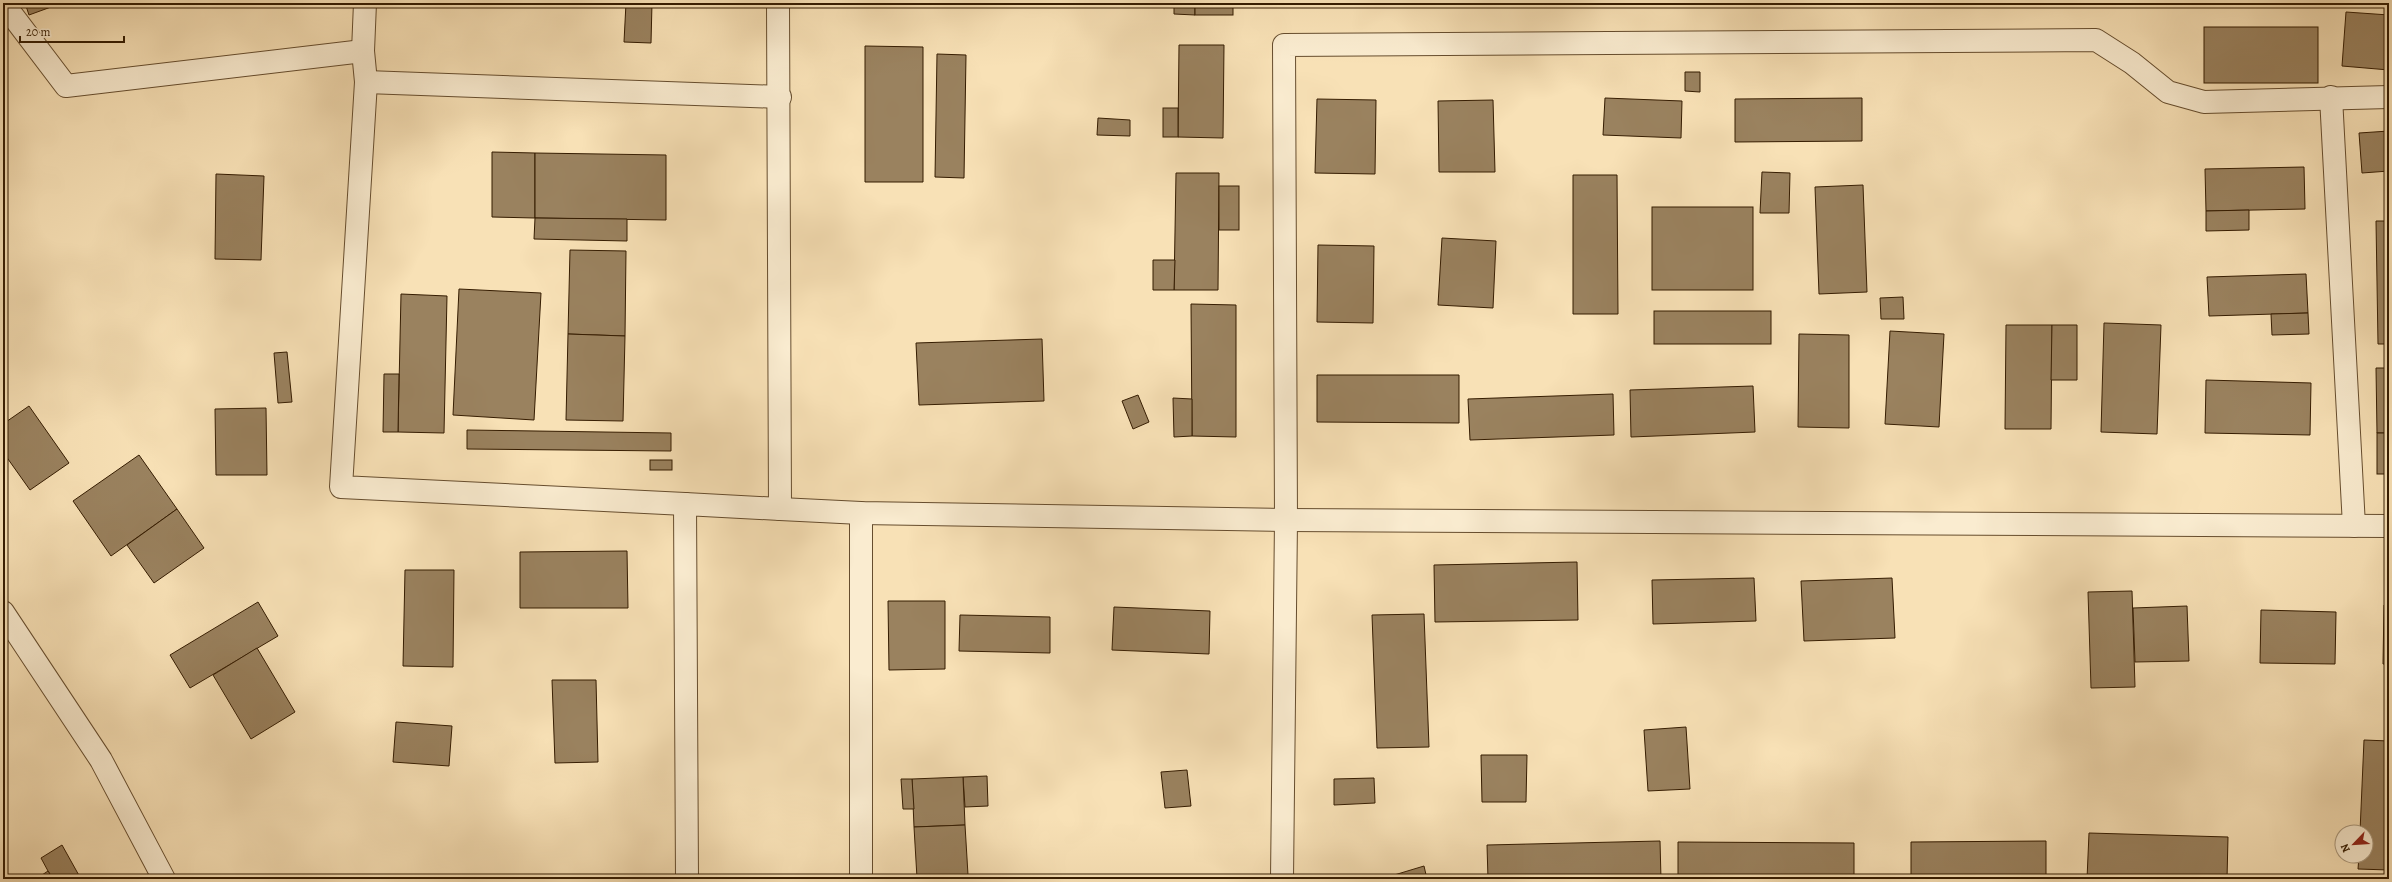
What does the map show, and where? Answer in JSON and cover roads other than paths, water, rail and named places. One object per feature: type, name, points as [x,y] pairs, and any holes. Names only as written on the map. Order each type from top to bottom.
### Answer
[{"type":"street","points":[[3,3],[66,86],[363,51]]},
{"type":"street","points":[[365,3],[363,51],[366,82],[341,487],[861,513],[1286,520],[2389,526]]},
{"type":"street","points":[[778,3],[780,97],[780,509]]},
{"type":"street","points":[[1282,879],[1286,520],[1284,45],[2096,40],[2132,62],[2168,92],[2204,102],[2389,96]]},
{"type":"street","points":[[366,82],[780,97]]},
{"type":"street","points":[[2331,97],[2354,526]]},
{"type":"street","points":[[685,504],[686,879]]},
{"type":"street","points":[[861,513],[861,879]]},
{"type":"street","points":[[3,612],[101,760],[164,879]]}]
